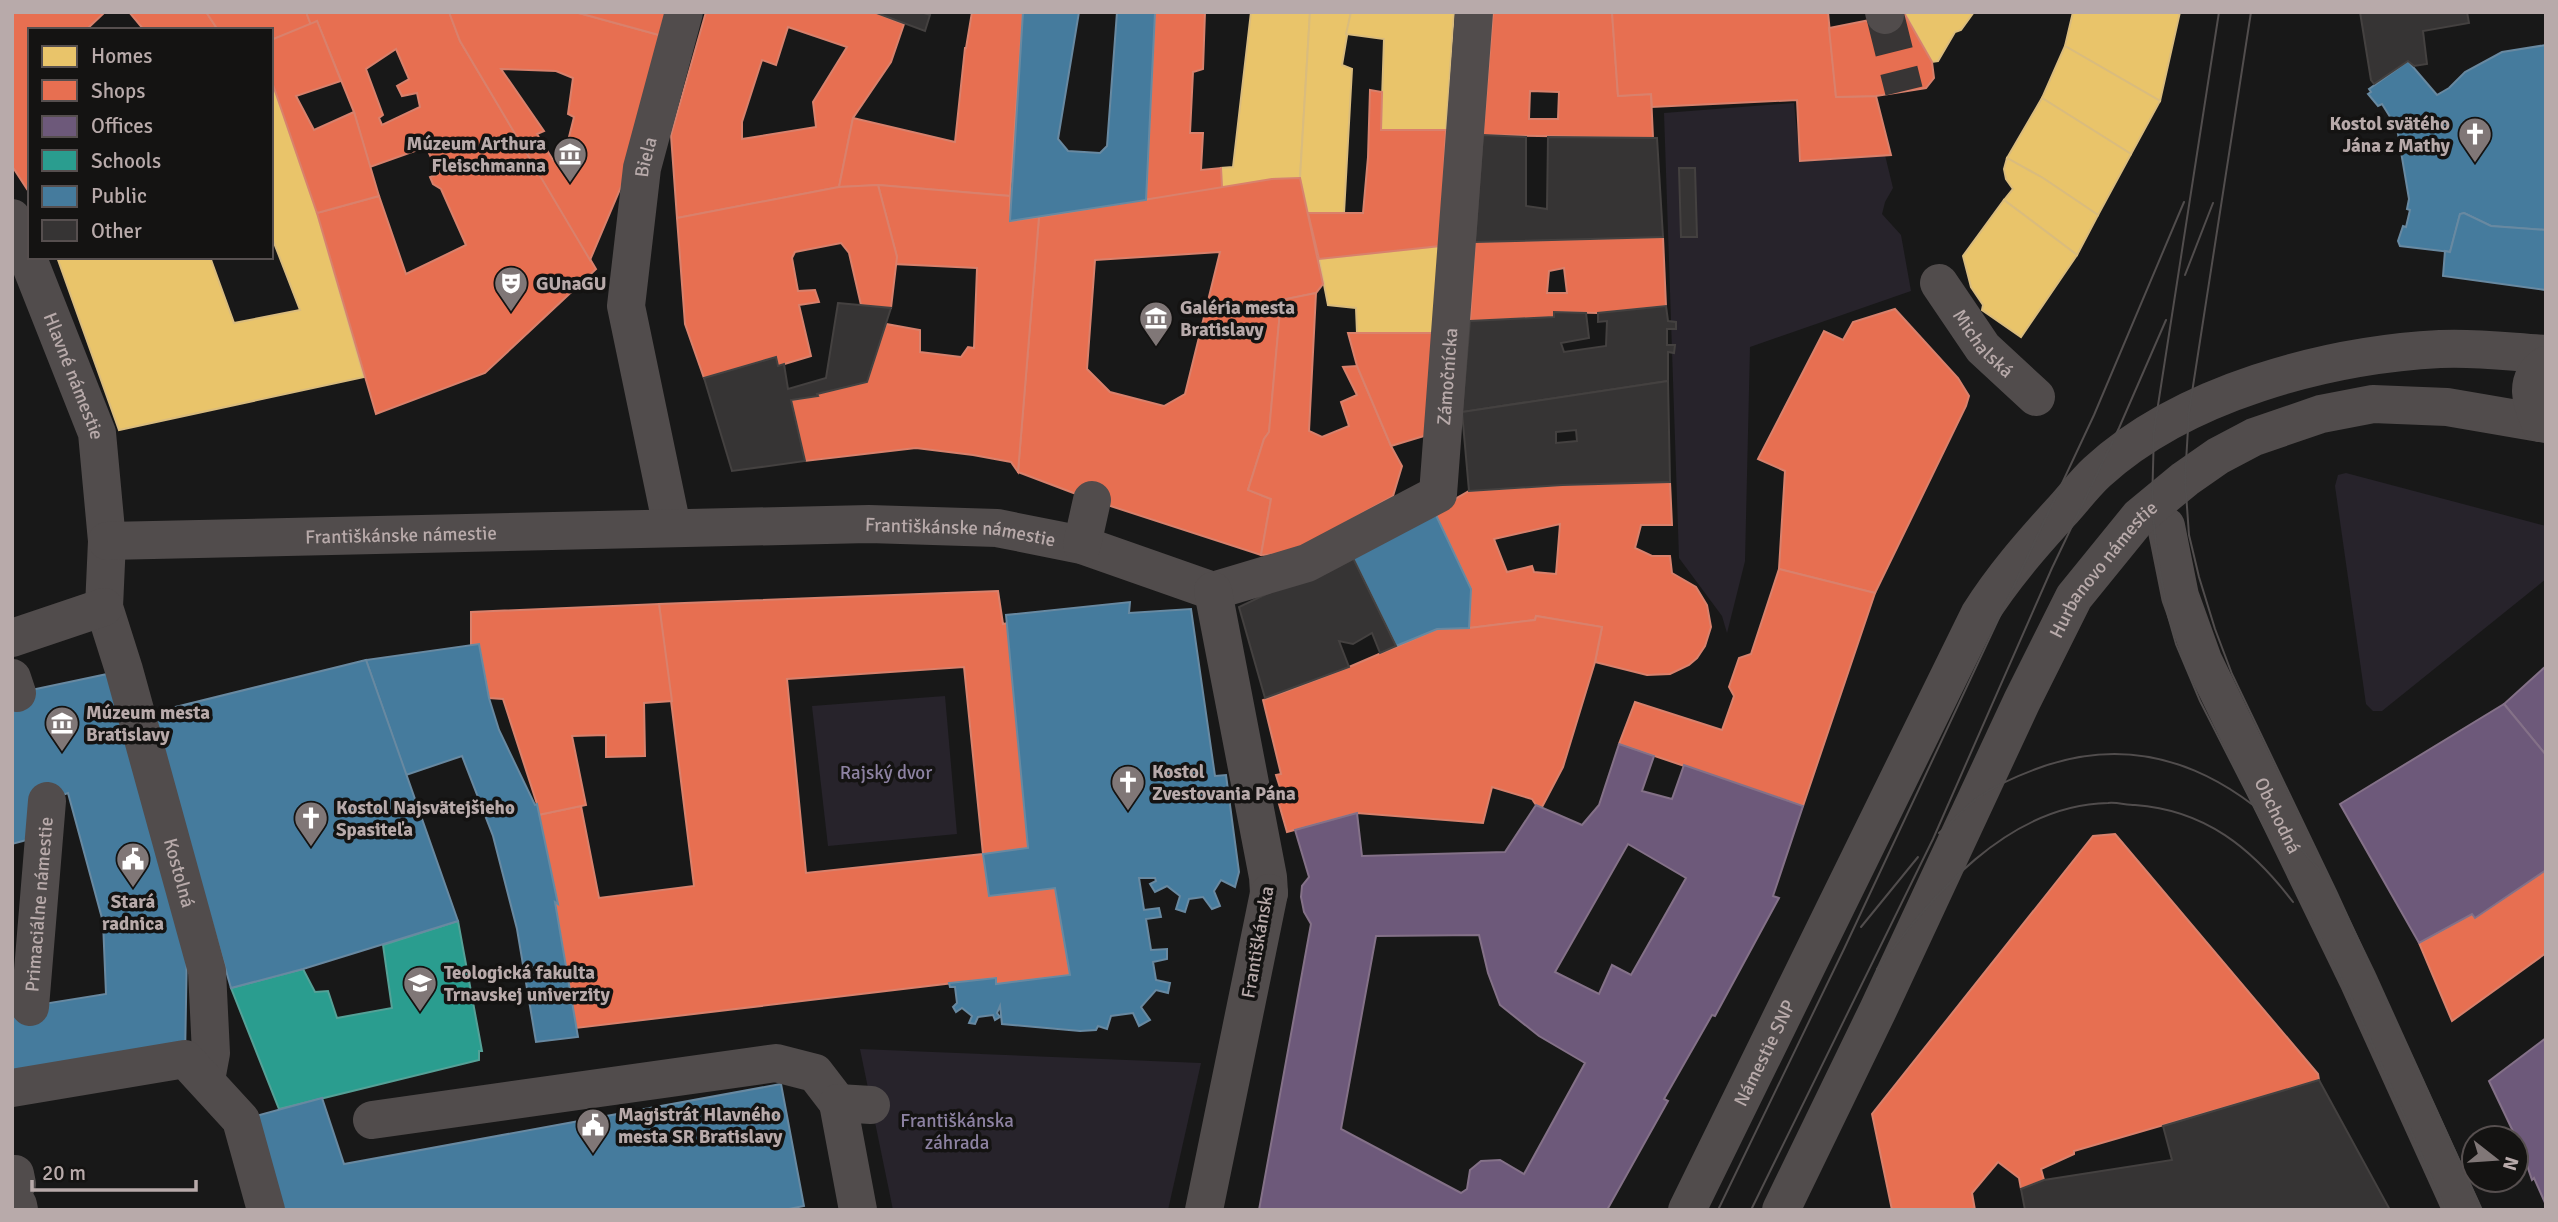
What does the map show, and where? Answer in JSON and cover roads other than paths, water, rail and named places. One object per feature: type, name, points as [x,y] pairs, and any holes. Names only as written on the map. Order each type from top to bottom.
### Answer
[{"type":"street","name":"Biela","points":[[672,527],[626,306],[642,169],[684,12]]},
{"type":"street","name":"Zámočnícka","points":[[1213,591],[1307,563],[1438,494],[1474,12]]},
{"type":"street","name":"Hlavné námestie","points":[[12,218],[28,258]]},
{"type":"street","name":"Hlavné námestie","points":[[28,259],[97,433],[119,541],[104,607],[124,670]]},
{"type":"street","name":"Michalská","points":[[1939,283],[1983,348],[2036,397]]},
{"type":"street","points":[[2169,412],[2189,412],[2247,388],[2317,366],[2375,354],[2443,349],[2546,354]]},
{"type":"street","points":[[2543,424],[2530,401],[2531,385],[2538,370],[2546,365]]},
{"type":"street","name":"Hurbanovo námestie","points":[[1781,1210],[2074,597],[2139,517],[2164,512],[2205,464],[2254,437],[2321,414],[2373,404],[2447,407],[2543,424]]},
{"type":"street","name":"Obchodná","points":[[2169,412],[2164,512],[2180,596],[2203,660],[2352,968],[2462,1210]]},
{"type":"street","name":"Námestie SNP","points":[[1687,1210],[1979,615],[2032,544],[2097,472],[2169,412]]},
{"type":"street","name":"Františkánske námestie","points":[[1082,545],[1092,500]]},
{"type":"street","name":"Františkánske námestie","points":[[119,541],[672,527],[869,524],[996,527],[1082,545],[1213,591]]},
{"type":"street","name":"Františkánska","points":[[1204,1210],[1269,893],[1213,591]]},
{"type":"street","points":[[12,638],[104,607]]},
{"type":"street","name":"Kostolná","points":[[124,670],[207,971],[211,1053],[206,1080]]},
{"type":"street","name":"Primaciálne námestie","points":[[30,1007],[47,801]]},
{"type":"street","points":[[12,1088],[185,1059],[241,1119],[266,1210]]},
{"type":"street","points":[[372,1120],[776,1063],[815,1073],[854,1104],[858,1210]]},
{"type":"street","points":[[12,1174],[15,1174],[17,1184],[13,1185],[14,1205],[18,1205],[19,1210]]},
{"type":"tunnel","points":[[1885,15],[1904,91]]},
{"type":"tram line","points":[[2219,12],[2154,431],[2152,505],[2168,616],[2176,644],[2200,701],[2354,1003],[2446,1210]]},
{"type":"tram line","points":[[2251,12],[2189,412],[2185,479],[2189,535],[2215,629],[2232,674],[2336,891],[2482,1210]]},
{"type":"tram line","points":[[1718,1210],[1844,949],[2094,415],[2184,202]]},
{"type":"tram line","points":[[2185,275],[2213,203]]},
{"type":"tram line","points":[[1751,1210],[1933,839],[2052,568],[2119,428],[2166,320]]},
{"type":"tram line","points":[[1939,833],[1979,797],[2014,778],[2079,757],[2119,754],[2158,759],[2195,771],[2229,789],[2262,812],[2293,840],[2321,872]]},
{"type":"tram line","points":[[1877,969],[1922,913],[1975,859],[2005,837],[2037,820],[2071,808],[2111,803],[2135,805],[2160,808],[2205,824],[2243,849],[2261,865],[2293,902]]},
{"type":"tram line","points":[[1861,927],[1918,857]]},
{"type":"place","name":"Kostol svätého Jána z Mathy","points":[[2475,164]]},
{"type":"place","name":"Múzeum Arthura Fleischmanna","points":[[570,184]]},
{"type":"place","name":"GUnaGU","points":[[511,313]]},
{"type":"place","name":"Galéria mesta Bratislavy","points":[[1156,348]]},
{"type":"place","name":"Múzeum mesta Bratislavy","points":[[62,753]]},
{"type":"place","name":"Kostol Zvestovania Pána","points":[[1128,812]]},
{"type":"place","name":"Kostol Najsvätejšieho Spasiteľa","points":[[311,848]]},
{"type":"place","name":"Stará radnica","points":[[133,889]]},
{"type":"place","name":"Teologická fakulta Trnavskej univerzity","points":[[420,1013]]},
{"type":"place","name":"Magistrát Hlavného mesta SR Bratislavy","points":[[593,1155]]},
{"type":"park label","name":"Rajský dvor","points":[[886,772]]},
{"type":"park label","name":"Františkánska záhrada","points":[[957,1131]]}]
